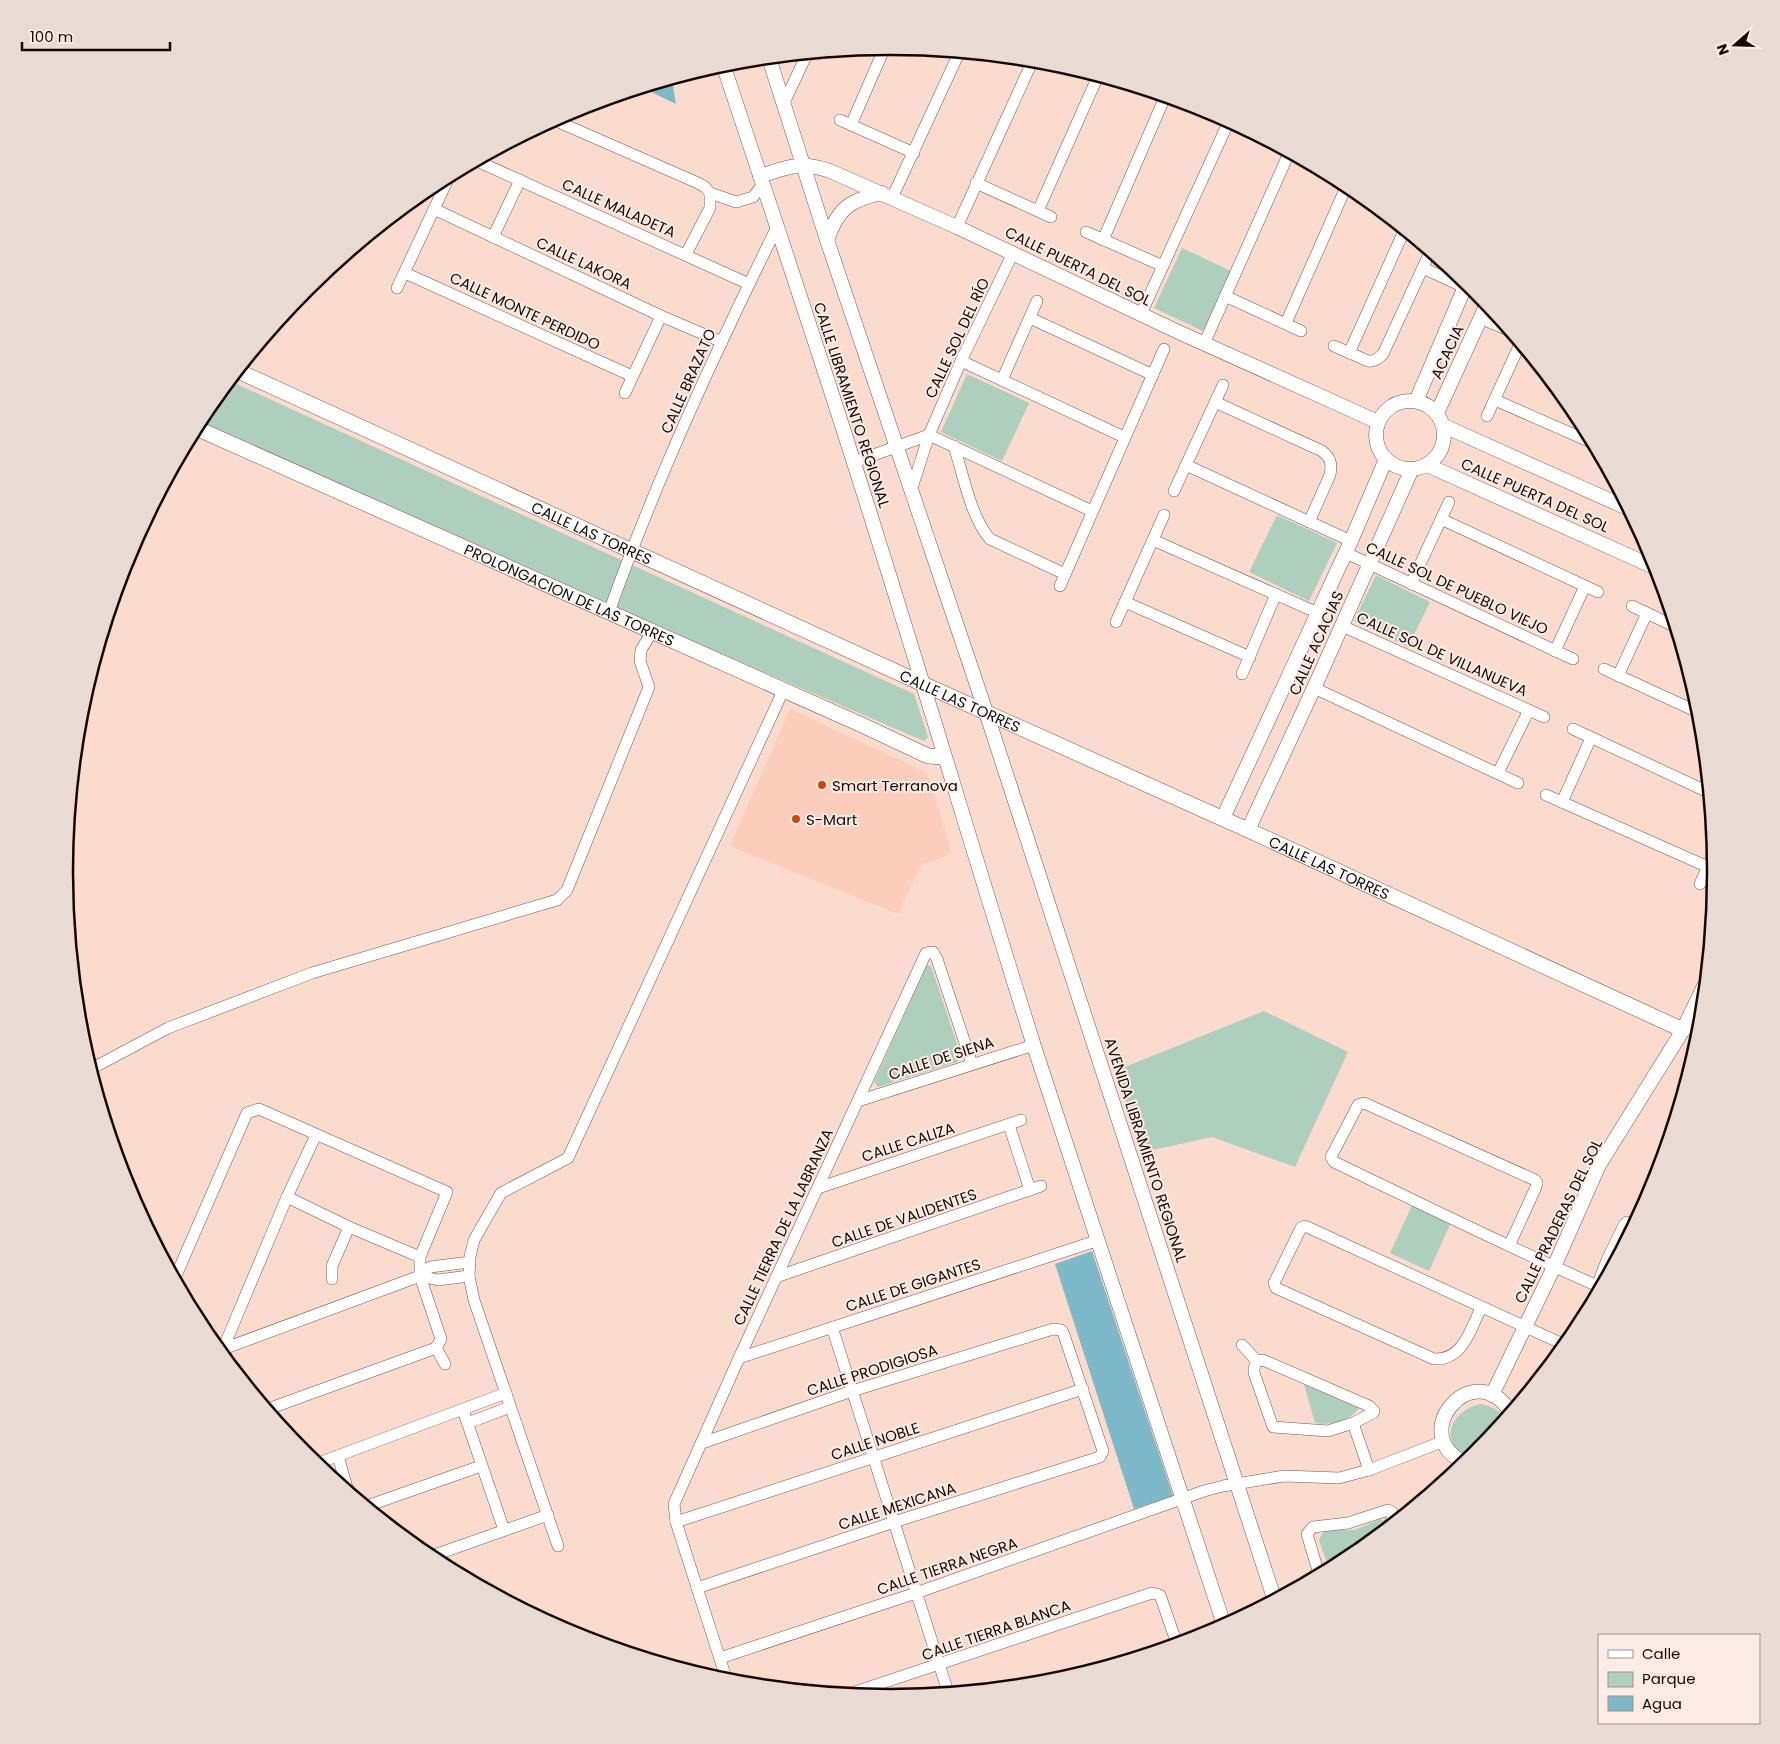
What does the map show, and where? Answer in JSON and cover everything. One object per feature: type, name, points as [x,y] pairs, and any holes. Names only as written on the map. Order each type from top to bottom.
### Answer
[{"type":"main road","name":"CALLE LAS TORRES","points":[[243,373],[923,684],[1223,818],[1683,1030]]},
{"type":"main road","name":"PROLONGACION DE LAS TORRES","points":[[203,431],[928,756],[944,757]]},
{"type":"street","points":[[851,125],[881,55]]},
{"type":"street","points":[[827,240],[842,210],[861,198],[887,195],[914,153],[957,58]]},
{"type":"street","points":[[784,103],[804,60]]},
{"type":"street","name":"CALLE LIBRAMIENTO REGIONAL","points":[[771,64],[827,240],[986,712]]},
{"type":"street","points":[[957,226],[1029,67]]},
{"type":"street","name":"CALLE LIBRAMIENTO REGIONAL","points":[[726,72],[854,462],[944,757]]},
{"type":"street","points":[[1038,211],[1095,82]]},
{"type":"street","points":[[1103,240],[1163,102]]},
{"type":"street","points":[[840,120],[914,153]]},
{"type":"street","points":[[562,124],[698,183],[710,193],[736,202],[753,197],[762,180]]},
{"type":"street","points":[[1141,314],[1226,128]]},
{"type":"street","points":[[1204,344],[1287,158]]},
{"type":"street","name":"CALLE MALADETA","points":[[482,163],[749,284]]},
{"type":"street","name":"CALLE PUERTA DEL SOL","points":[[762,180],[804,164],[830,171],[957,226],[1204,344],[1378,422]]},
{"type":"street","points":[[493,237],[520,180]]},
{"type":"street","points":[[976,183],[1051,216]]},
{"type":"street","points":[[397,288],[444,188]]},
{"type":"street","points":[[686,254],[710,208],[710,193]]},
{"type":"street","points":[[1286,323],[1343,193]]},
{"type":"street","name":"CALLE LAKORA","points":[[434,209],[661,316],[722,342]]},
{"type":"street","name":"CALLE BRAZATO","points":[[609,612],[631,550],[722,342],[777,227]]},
{"type":"street","points":[[1086,232],[1163,266]]},
{"type":"street","points":[[1349,353],[1402,236]]},
{"type":"street","name":"CALLE SOL DEL RÍO","points":[[911,491],[929,436],[1013,252]]},
{"type":"street","points":[[1334,346],[1372,362],[1379,358],[1428,257]]},
{"type":"street","points":[[1423,268],[1452,280]]},
{"type":"street","name":"CALLE MONTE PERDIDO","points":[[405,273],[632,376]]},
{"type":"street","points":[[1416,401],[1464,290]]},
{"type":"street","points":[[1225,296],[1301,331]]},
{"type":"street","points":[[1002,380],[1038,301]]},
{"type":"street","name":"ACACIA","points":[[1437,413],[1484,311]]},
{"type":"street","points":[[625,393],[661,316]]},
{"type":"street","points":[[1030,318],[1153,375]]},
{"type":"street","points":[[1480,318],[1497,325]]},
{"type":"street","points":[[1060,586],[1164,349]]},
{"type":"street","points":[[1487,416],[1517,350]]},
{"type":"street","points":[[962,361],[1124,437]]},
{"type":"street","points":[[1174,491],[1223,385]]},
{"type":"street","points":[[1495,400],[1582,439]]},
{"type":"street","points":[[1416,401],[1430,406],[1437,413],[1444,426],[1443,444],[1440,452],[1428,465],[1412,469],[1403,468],[1394,465],[1386,459],[1376,442],[1376,432],[1382,414],[1389,407],[1397,403],[1416,401]]},
{"type":"street","points":[[1215,402],[1322,451],[1329,458],[1330,474],[1309,522]]},
{"type":"street","name":"CALLE PUERTA DEL SOL","points":[[1444,426],[1620,505]]},
{"type":"street","points":[[854,462],[929,436],[1092,511]]},
{"type":"street","points":[[954,446],[984,533],[990,539],[1065,574]]},
{"type":"street","name":"CALLE ACACIAS","points":[[1223,818],[1348,547],[1386,459]]},
{"type":"street","name":"CALLE SOL DE PUEBLO VIEJO","points":[[1186,465],[1309,522],[1348,547],[1370,565],[1573,659]]},
{"type":"street","name":"CALLE PUERTA DEL SOL","points":[[1428,465],[1647,564]]},
{"type":"street","name":"CALLE ACACIAS","points":[[1248,830],[1412,469]]},
{"type":"street","points":[[1411,584],[1449,502]]},
{"type":"street","points":[[1116,622],[1164,515]]},
{"type":"street","points":[[1441,520],[1598,592]]},
{"type":"street","points":[[1153,540],[1318,613]]},
{"type":"street","name":"CALLE SOL DE PUEBLO VIEJO","points":[[1555,651],[1585,586]]},
{"type":"street","points":[[1242,674],[1276,594]]},
{"type":"street","points":[[1125,602],[1250,657]]},
{"type":"street","points":[[1632,606],[1668,623]]},
{"type":"street","points":[[1618,676],[1646,613]]},
{"type":"street","name":"CALLE SOL DE VILLANUEVA","points":[[1342,626],[1544,717]]},
{"type":"street","points":[[97,1066],[168,1028],[312,973],[558,900],[567,890],[649,687],[640,661],[641,650],[652,632]]},
{"type":"street","points":[[1604,669],[1690,709]]},
{"type":"street","points":[[1314,688],[1518,783]]},
{"type":"street","points":[[558,1546],[474,1300],[469,1276],[474,1240],[501,1193],[568,1158],[783,691]]},
{"type":"street","name":"CALLE SOL DE VILLANUEVA","points":[[1498,773],[1529,710]]},
{"type":"street","name":"AVENIDA LIBRAMIENTO REGIONAL","points":[[986,712],[1273,1594]]},
{"type":"street","points":[[1573,729],[1702,789]]},
{"type":"street","points":[[1562,802],[1591,738]]},
{"type":"street","points":[[944,757],[1096,1241],[1184,1500],[1222,1618]]},
{"type":"street","points":[[1546,795],[1707,866]]},
{"type":"street","points":[[1700,884],[1707,869]]},
{"type":"street","name":"CALLE TIERRA DE LA LABRANZA","points":[[676,1522],[674,1504],[776,1277],[926,953],[933,952],[937,959],[972,1064]]},
{"type":"street","name":"CALLE PRADERAS DEL SOL","points":[[1492,1395],[1554,1267],[1600,1165],[1683,1030],[1696,1003]]},
{"type":"street","name":"CALLE DE SIENA","points":[[858,1101],[1034,1045]]},
{"type":"street","points":[[1509,1246],[1536,1187],[1537,1183],[1534,1180],[1364,1103],[1358,1105],[1331,1157],[1334,1162],[1509,1246],[1595,1285]]},
{"type":"street","points":[[178,1272],[247,1113],[260,1109],[447,1192],[420,1257],[420,1276],[441,1339],[436,1348],[273,1407]]},
{"type":"street","name":"CALLE CALIZA","points":[[818,1188],[1021,1120]]},
{"type":"street","points":[[1009,1124],[1030,1190]]},
{"type":"street","points":[[224,1344],[287,1197],[316,1135]]},
{"type":"street","name":"CALLE DE VALIDENTES","points":[[776,1277],[1041,1186]]},
{"type":"street","points":[[287,1197],[420,1257]]},
{"type":"street","points":[[1605,1267],[1624,1225],[1628,1222]]},
{"type":"street","points":[[1481,1308],[1460,1349],[1446,1358],[1434,1359],[1276,1288],[1274,1283],[1301,1228],[1306,1226],[1558,1342]]},
{"type":"street","points":[[332,1279],[332,1266],[350,1227]]},
{"type":"street","name":"CALLE DE GIGANTES","points":[[739,1358],[1096,1241]]},
{"type":"street","points":[[227,1348],[420,1276],[430,1267],[470,1262]]},
{"type":"street","points":[[420,1276],[438,1280],[469,1276]]},
{"type":"street","points":[[832,1327],[946,1687]]},
{"type":"street","name":"CALLE PRODIGIOSA","points":[[702,1443],[852,1391],[1053,1329],[1063,1332],[1083,1389]]},
{"type":"street","points":[[1242,1345],[1258,1361]]},
{"type":"street","points":[[436,1348],[445,1364]]},
{"type":"street","points":[[1263,1360],[1369,1406],[1374,1411],[1373,1414],[1328,1431],[1273,1427],[1254,1373],[1254,1368],[1258,1361],[1263,1360]]},
{"type":"street","name":"CALLE MEXICANA","points":[[697,1588],[894,1522],[1100,1457],[1103,1451],[1083,1389]]},
{"type":"street","name":"CALLE NOBLE","points":[[676,1522],[1083,1389]]},
{"type":"street","points":[[1458,1459],[1449,1452],[1441,1429],[1443,1417],[1449,1406],[1458,1398],[1468,1393],[1480,1392],[1492,1395],[1502,1401],[1507,1408]]},
{"type":"street","points":[[324,1461],[506,1393]]},
{"type":"street","points":[[468,1423],[510,1407]]},
{"type":"street","points":[[463,1410],[504,1530]]},
{"type":"street","points":[[1353,1423],[1369,1470]]},
{"type":"street","points":[[1238,1484],[1284,1476],[1339,1478],[1369,1470],[1444,1441]]},
{"type":"street","points":[[338,1456],[345,1480]]},
{"type":"street","points":[[373,1504],[481,1466]]},
{"type":"street","name":"CALLE TIERRA NEGRA","points":[[720,1658],[916,1593],[1184,1500],[1204,1491],[1238,1484]]},
{"type":"street","points":[[1318,1567],[1307,1534],[1310,1528],[1348,1523],[1388,1510],[1392,1512],[1393,1515]]},
{"type":"street","points":[[439,1553],[548,1515]]},
{"type":"street","points":[[676,1522],[724,1671]]},
{"type":"street","name":"CALLE TIERRA BLANCA","points":[[867,1688],[1152,1593],[1160,1596],[1175,1638]]},
{"type":"shaded area","points":[[790,709],[924,771],[930,781],[952,854],[921,865],[898,914],[730,846]]},
{"type":"green space","points":[[1182,248],[1231,271],[1203,331],[1154,308]]},
{"type":"green space","points":[[967,374],[1029,403],[1002,461],[941,432]]},
{"type":"green space","points":[[236,384],[914,694],[928,737],[924,741],[203,431]]},
{"type":"green space","points":[[1277,515],[1337,543],[1309,601],[1249,572]]},
{"type":"green space","points":[[1376,575],[1430,602],[1408,647],[1354,621]]},
{"type":"green space","points":[[927,965],[931,966],[961,1056],[957,1062],[878,1087],[874,1082]]},
{"type":"green space","points":[[1264,1011],[1348,1052],[1295,1167],[1212,1137],[1143,1152],[1115,1071]]},
{"type":"green space","points":[[1416,1197],[1454,1216],[1429,1271],[1390,1253]]},
{"type":"green space","points":[[1304,1384],[1359,1408],[1345,1420],[1328,1424],[1315,1423]]},
{"type":"green space","points":[[1480,1404],[1488,1406],[1501,1414],[1463,1455],[1454,1446],[1451,1431],[1456,1419],[1473,1406]]},
{"type":"green space","points":[[1380,1519],[1385,1522],[1327,1562],[1319,1540],[1324,1530],[1355,1530]]},
{"type":"water","points":[[673,85],[676,104],[650,91]]},
{"type":"water","points":[[1092,1251],[1173,1496],[1134,1509],[1055,1264]]},
{"type":"place","name":"Smart Terranova","points":[[822,785]]},
{"type":"place","name":"S-Mart","points":[[796,819]]}]
